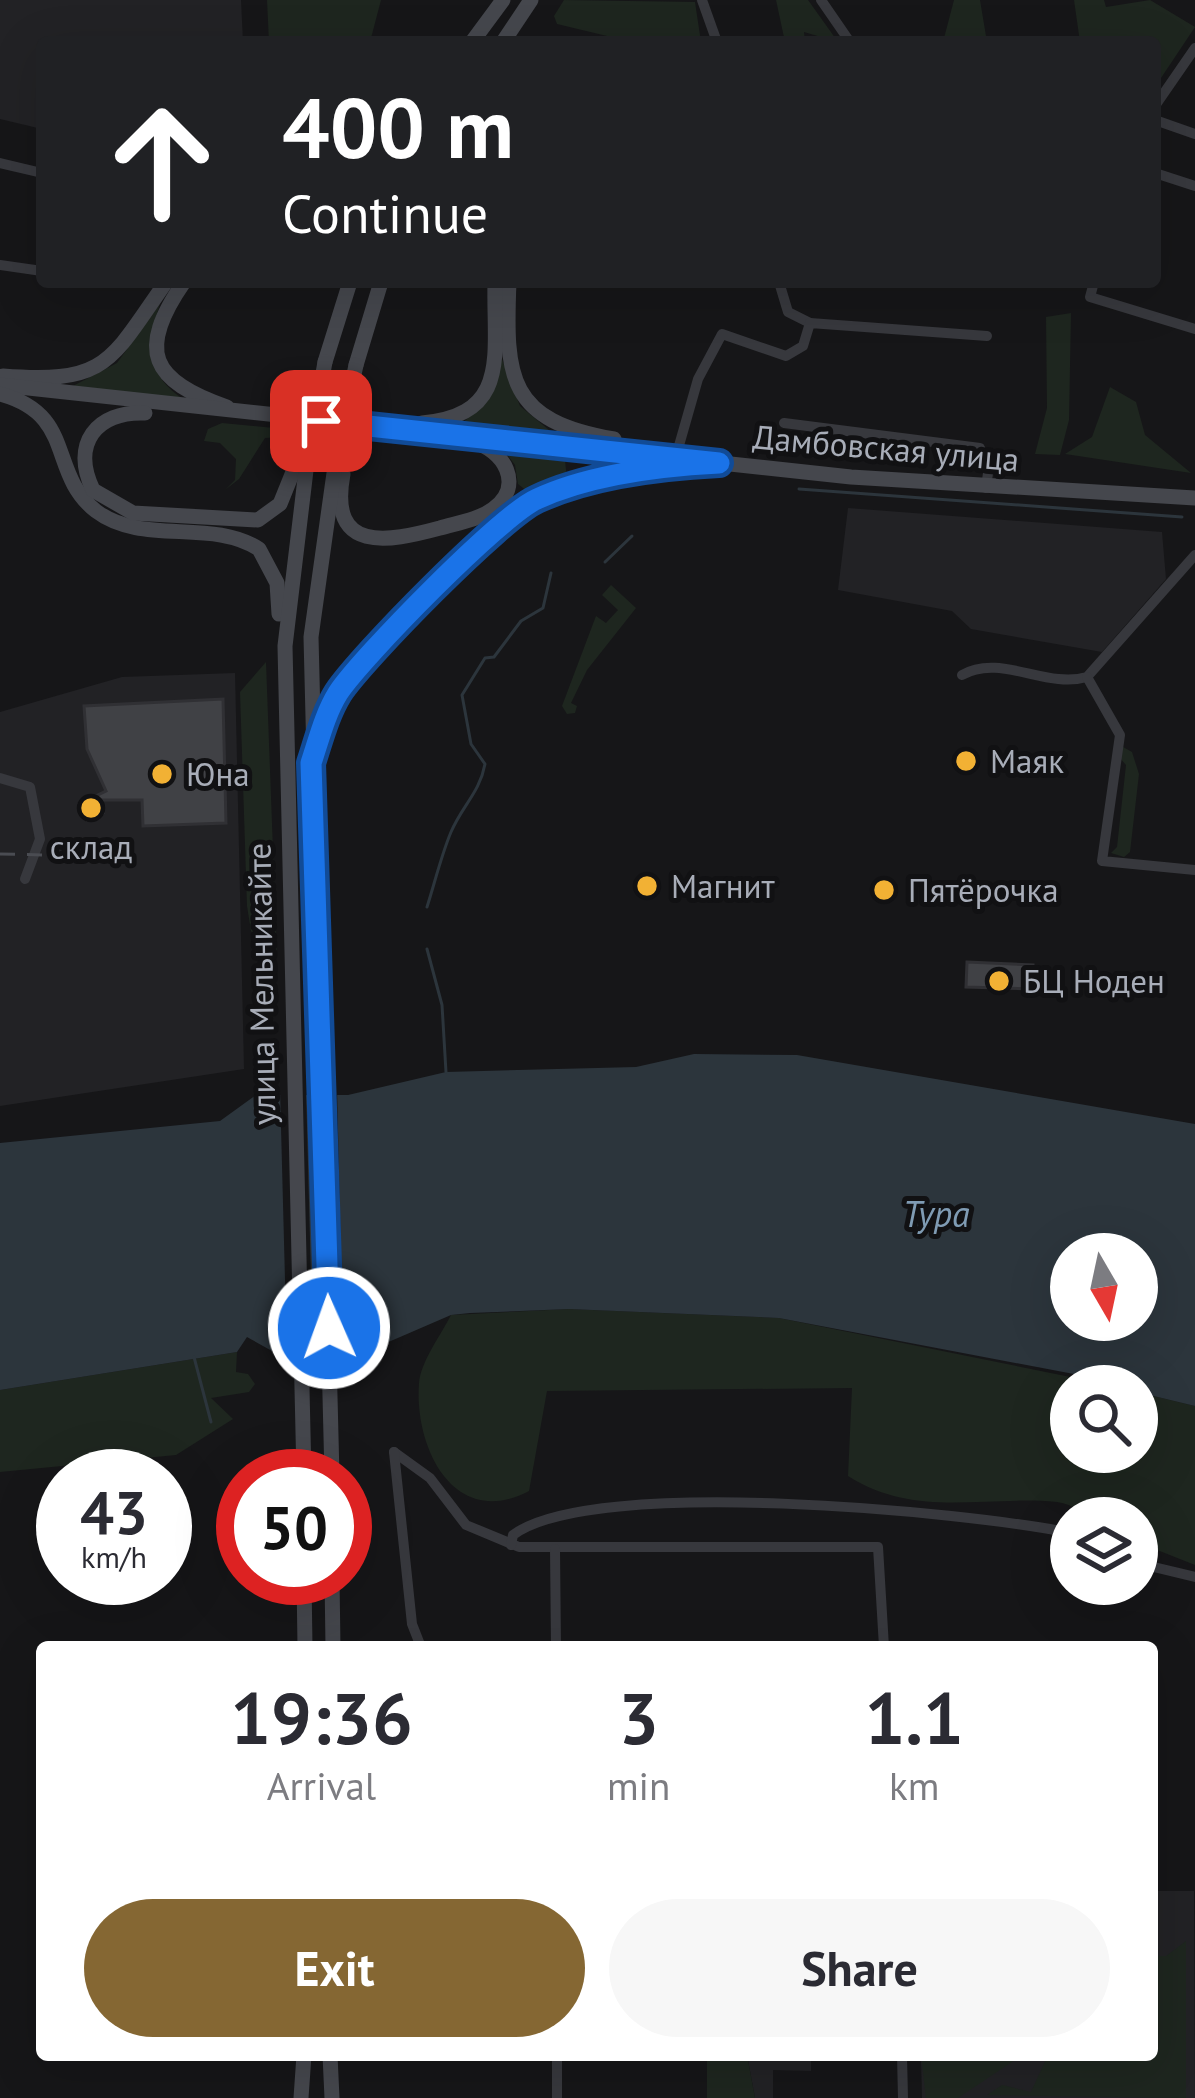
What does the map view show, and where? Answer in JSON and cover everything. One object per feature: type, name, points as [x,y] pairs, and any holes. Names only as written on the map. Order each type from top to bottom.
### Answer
[{"type":"main road","points":[[476,36],[503,0]]},
{"type":"main road","points":[[507,36],[531,0]]},
{"type":"main road","points":[[0,385],[92,371],[126,340],[162,288]]},
{"type":"main road","points":[[181,288],[157,331],[163,374],[192,395],[247,414]]},
{"type":"main road","points":[[338,313],[340,288]]},
{"type":"main road","name":"улица Мельникайте","points":[[303,1449],[285,646],[301,462],[348,288]]},
{"type":"main road","name":"улица Мельникайте","points":[[332,1449],[311,638],[341,431],[379,288]]},
{"type":"main road","points":[[365,332],[390,288]]},
{"type":"main road","points":[[396,428],[448,421],[479,406],[492,364],[495,288]]},
{"type":"main road","points":[[509,288],[508,358],[527,404],[563,428],[657,452]]},
{"type":"main road","points":[[0,385],[46,418],[81,494],[103,516],[119,524],[246,541],[274,572],[285,646]]},
{"type":"main road","name":"Дамбовская улица","points":[[0,385],[184,408],[657,452],[719,463],[986,488],[1082,488],[1195,498]]},
{"type":"main road","points":[[184,408],[117,414],[90,434],[83,460],[86,475],[105,501],[134,513],[258,520],[280,504],[301,462]]},
{"type":"main road","points":[[339,465],[342,511],[349,525],[372,540],[389,541],[490,512],[509,488],[505,462],[481,444],[428,431]]},
{"type":"main road","points":[[311,763],[340,689],[502,523],[535,500],[650,470],[719,463]]},
{"type":"main road","points":[[304,1605],[305,1641]]},
{"type":"main road","points":[[332,1605],[333,1641]]},
{"type":"main road","points":[[297,2098],[300,2061]]},
{"type":"main road","points":[[333,2061],[334,2098]]},
{"type":"street","points":[[702,0],[715,36]]},
{"type":"street","points":[[821,0],[846,36]]},
{"type":"street","points":[[1161,97],[1195,48]]},
{"type":"street","points":[[1161,122],[1195,134]]},
{"type":"street","points":[[0,163],[36,172]]},
{"type":"street","points":[[1161,175],[1195,187]]},
{"type":"street","points":[[0,266],[36,270]]},
{"type":"street","points":[[781,288],[788,312],[810,322],[987,337]]},
{"type":"street","points":[[1092,288],[1090,297],[1195,329]]},
{"type":"street","points":[[676,455],[698,380],[722,334],[786,356],[803,346],[810,322]]},
{"type":"street","points":[[784,423],[878,439],[980,448],[988,472],[986,488]]},
{"type":"street","points":[[962,676],[990,668],[1061,680],[1087,677],[1195,555]]},
{"type":"street","points":[[1087,677],[1120,735],[1102,861],[1195,870]]},
{"type":"street","points":[[0,778],[30,787],[40,839],[25,879]]},
{"type":"street","points":[[419,1641],[412,1624],[394,1452],[430,1478],[466,1525],[511,1545],[555,1549],[878,1547],[883,1555],[884,1641]]},
{"type":"street","points":[[511,1545],[513,1535],[527,1525],[586,1510],[789,1502],[1050,1530]]},
{"type":"street","points":[[555,1549],[556,1641]]},
{"type":"street","points":[[1158,1568],[1195,1576]]},
{"type":"street","points":[[557,2061],[557,2098]]},
{"type":"street","points":[[902,2061],[903,2098]]},
{"type":"shaded area","points":[[0,0],[241,0],[243,36],[36,36],[36,128],[0,119]]},
{"type":"shaded area","points":[[267,0],[381,0],[372,36],[269,36]]},
{"type":"shaded area","points":[[564,0],[695,2],[700,36],[607,36],[557,24],[554,16]]},
{"type":"shaded area","points":[[776,0],[808,0],[834,36],[804,32],[804,36],[784,36]]},
{"type":"shaded area","points":[[954,0],[980,0],[986,36],[945,36]]},
{"type":"shaded area","points":[[1074,0],[1104,0],[1106,7],[1150,0],[1195,27],[1161,78],[1161,36],[1079,36]]},
{"type":"shaded area","points":[[160,304],[153,358],[163,381],[185,400],[71,387],[117,363]]},
{"type":"shaded area","points":[[1071,313],[1069,420],[1060,455],[1035,454],[1047,408],[1046,317]]},
{"type":"shaded area","points":[[502,359],[520,406],[555,435],[459,426],[486,402]]},
{"type":"shaded area","points":[[1110,387],[1136,402],[1145,435],[1191,473],[1065,454],[1092,437]]},
{"type":"shaded area","points":[[222,423],[284,429],[282,437],[265,438],[239,479],[225,490],[235,480],[236,459],[220,443],[204,441],[208,429]]},
{"type":"shaded area","points":[[502,448],[565,460],[567,480],[528,492],[518,484],[515,465]]},
{"type":"shaded area","points":[[848,508],[1162,532],[1166,579],[1102,652],[971,629],[952,611],[838,590]]},
{"type":"shaded area","points":[[611,585],[636,608],[587,670],[571,703],[577,706],[575,713],[567,714],[562,706],[596,616],[606,623],[618,610],[602,595]]},
{"type":"shaded area","points":[[266,662],[277,958],[251,931],[247,906],[240,692]]},
{"type":"shaded area","points":[[235,673],[244,1069],[0,1106],[0,712],[122,677]]},
{"type":"shaded area","points":[[1123,747],[1132,752],[1139,774],[1130,852],[1124,857],[1111,853],[1117,847],[1126,765],[1120,758]]},
{"type":"shaded area","points":[[569,1309],[779,1318],[1050,1373],[1050,1473],[1158,1473],[1158,1397],[1195,1406],[1195,1565],[1158,1550],[1158,1497],[950,1502],[873,1489],[848,1476],[852,1388],[547,1391],[529,1491],[503,1500],[480,1500],[460,1491],[444,1476],[432,1456],[419,1408],[423,1366],[451,1315]]},
{"type":"shaded area","points":[[237,1352],[236,1372],[248,1374],[255,1384],[249,1392],[211,1398],[233,1419],[186,1449],[36,1449],[36,1469],[0,1472],[0,1390]]},
{"type":"shaded area","points":[[1158,1891],[1194,1891],[1195,2098],[922,2098],[921,2061],[1158,2061]]},
{"type":"shaded area","points":[[1186,1941],[1186,2098],[987,2095],[1002,2085],[1031,2092],[1045,2061],[1158,2061],[1158,1956],[1166,1956]]},
{"type":"shaded area","points":[[707,2061],[748,2061],[755,2098],[707,2098]]},
{"type":"shaded area","points":[[748,2061],[811,2061],[811,2071],[773,2070],[773,2098],[755,2098]]},
{"type":"shaded area","points":[[922,2061],[1014,2061],[958,2098],[926,2098]]},
{"type":"water","name":"Тура","points":[[694,1054],[797,1055],[1195,1124],[1195,1406],[1158,1397],[1158,1365],[1050,1365],[1050,1369],[779,1318],[569,1309],[451,1315],[370,1350],[335,1334],[306,1348],[272,1351],[247,1337],[237,1352],[0,1390],[0,1143],[220,1121],[256,1095],[348,1095],[446,1072],[636,1067]]},
{"type":"pier","points":[[280,1089],[306,1089],[313,1351],[287,1356]]},
{"type":"pier","points":[[311,1089],[337,1089],[343,1343],[318,1348]]},
{"type":"building","name":"Юна","points":[[223,699],[226,823],[143,826],[142,800],[97,800],[103,813],[87,820],[79,804],[106,791],[87,749],[84,706]]},
{"type":"building","name":"БЦ Ноден","points":[[967,962],[1033,965],[1032,989],[966,987]]},
{"type":"waterway","points":[[799,489],[1182,517]]},
{"type":"waterway","points":[[605,562],[632,536]]},
{"type":"waterway","points":[[427,907],[451,832],[485,764],[471,744],[462,695],[485,658],[494,657],[521,621],[543,608],[551,573]]},
{"type":"waterway","points":[[427,949],[442,1005],[446,1072]]},
{"type":"waterway","points":[[194,1357],[211,1422]]},
{"type":"railway","points":[[0,854],[91,856]]},
{"type":"place","name":"Маяк","points":[[966,761]]},
{"type":"place","name":"Юна","points":[[162,774]]},
{"type":"place","name":"склад","points":[[91,808]]},
{"type":"place","name":"Магнит","points":[[647,886]]},
{"type":"place","name":"Пятёрочка","points":[[884,890]]},
{"type":"place","name":"БЦ Ноден","points":[[999,981]]},
{"type":"route","points":[[321,421],[657,452],[719,463],[650,470],[535,500],[502,523],[416,609],[340,689],[330,707],[311,763],[329,1328]]}]
